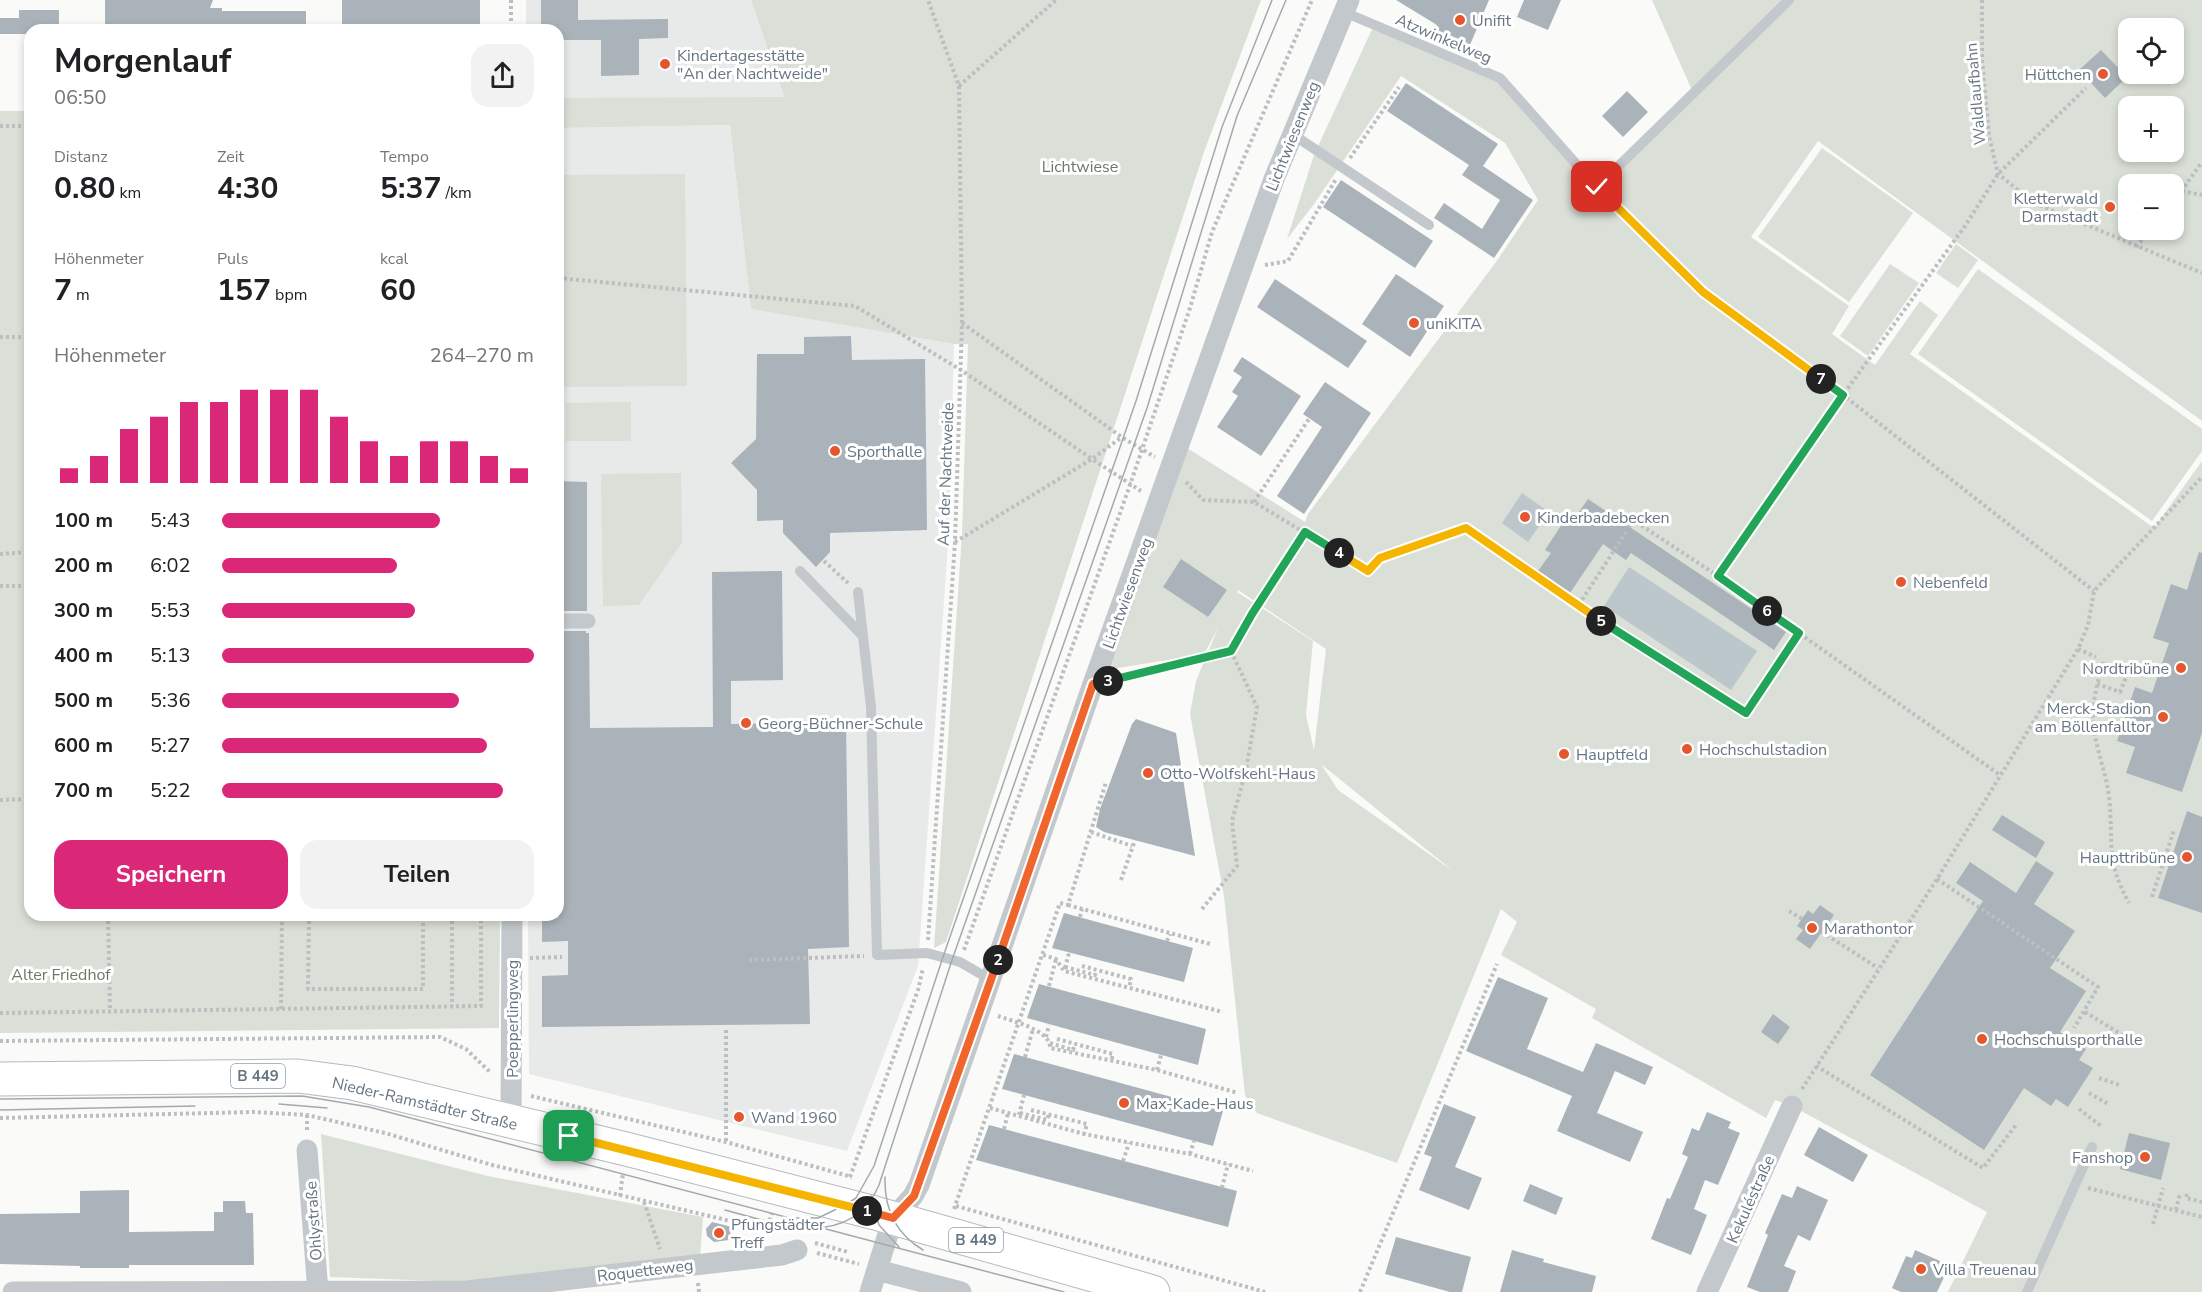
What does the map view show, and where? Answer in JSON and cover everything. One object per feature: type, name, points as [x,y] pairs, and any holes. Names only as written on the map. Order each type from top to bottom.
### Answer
[{"type":"main road","name":"Nieder-Ramstädter Straße","points":[[0,1079],[298,1076],[512,1107],[626,1149],[893,1218],[1153,1292]]},
{"type":"street","name":"Lichtwiesenweg","points":[[893,1218],[914,1196],[919,1185],[1093,684],[1242,270],[1292,134],[1346,6]]},
{"type":"street","points":[[564,621],[588,621]]},
{"type":"street","name":"Poepperlingweg","points":[[512,921],[512,1107]]},
{"type":"street","name":"Kekuléstraße","points":[[1707,1292],[1792,1106]]},
{"type":"street","name":"Ohlystraße","points":[[307,1150],[318,1291]]},
{"type":"street","points":[[870,1292],[893,1218]]},
{"type":"street","name":"Roquetteweg","points":[[13,1292],[467,1292],[782,1255],[797,1250]]},
{"type":"street","points":[[877,1270],[961,1292]]},
{"type":"lane","points":[[1595,186],[1789,0]]},
{"type":"lane","name":"Atzwinkelweg","points":[[1346,6],[1500,78],[1595,186]]},
{"type":"lane","points":[[1292,134],[1430,225]]},
{"type":"lane","points":[[800,571],[863,636]]},
{"type":"lane","points":[[858,592],[872,707],[877,955],[927,953],[960,962],[991,980]]},
{"type":"lane","points":[[2027,1292],[2092,1147]]},
{"type":"path","points":[[511,0],[512,24]]},
{"type":"path","name":"Auf der Nachtweide","points":[[726,1142],[850,1177],[918,990],[927,953],[955,542],[962,323],[959,87],[928,0]]},
{"type":"path","points":[[959,87],[1056,0]]},
{"type":"path","points":[[960,962],[1131,485],[1190,308],[1212,232],[1312,0]]},
{"type":"path","name":"Waldlaufbahn","points":[[1982,0],[1982,59],[1989,136],[1998,174]]},
{"type":"path","points":[[1242,270],[1288,261],[1344,167],[1399,87]]},
{"type":"path","points":[[1718,576],[1843,395],[1965,226],[1998,174],[2086,88]]},
{"type":"path","points":[[0,126],[24,126]]},
{"type":"path","points":[[2184,188],[2202,162]]},
{"type":"path","points":[[1998,174],[2034,203],[2202,273]]},
{"type":"path","points":[[1595,186],[1703,292],[1843,395],[2094,591]]},
{"type":"path","points":[[2184,191],[2202,195]]},
{"type":"path","points":[[2136,247],[2142,240]]},
{"type":"path","points":[[564,279],[855,306],[961,370],[1131,485],[1160,502]]},
{"type":"path","points":[[962,323],[1122,437],[1173,466],[1203,500],[1254,502],[1368,571],[1380,558],[1466,528],[1578,606],[1746,713],[1799,633]]},
{"type":"path","points":[[0,337],[24,337]]},
{"type":"path","points":[[1254,502],[1310,419]]},
{"type":"path","points":[[955,542],[1092,459],[1122,437]]},
{"type":"path","points":[[1792,1106],[1878,968],[1937,879],[2078,649],[2088,625],[2094,591],[2202,477]]},
{"type":"path","points":[[1629,526],[1634,520],[1718,576],[2000,775]]},
{"type":"path","points":[[1093,684],[1231,651],[1305,532]]},
{"type":"path","points":[[1578,606],[1626,532]]},
{"type":"path","points":[[0,554],[24,552]]},
{"type":"path","points":[[824,561],[839,575]]},
{"type":"path","points":[[0,586],[24,586]]},
{"type":"path","points":[[2078,649],[2096,657]]},
{"type":"path","points":[[1202,909],[1237,866],[1232,821],[1246,770],[1257,707],[1231,651]]},
{"type":"path","points":[[2104,662],[2097,684],[2093,717],[2109,799],[2112,861],[2116,877],[2129,903]]},
{"type":"path","points":[[2097,684],[2120,692],[2128,670],[2125,669]]},
{"type":"path","points":[[1068,905],[1106,782]]},
{"type":"path","points":[[0,800],[24,799]]},
{"type":"path","points":[[2152,897],[2174,830]]},
{"type":"path","points":[[1091,832],[1132,846]]},
{"type":"path","points":[[1120,880],[1135,840]]},
{"type":"path","points":[[1937,879],[2098,987],[2074,1028]]},
{"type":"path","points":[[955,1206],[1060,903],[1210,944]]},
{"type":"path","points":[[1080,917],[1082,909]]},
{"type":"path","points":[[1789,911],[1802,919]]},
{"type":"path","points":[[108,921],[110,1011]]},
{"type":"path","points":[[281,1009],[282,921]]},
{"type":"path","points":[[309,921],[308,989],[423,989],[423,921]]},
{"type":"path","points":[[452,921],[452,1006]]},
{"type":"path","points":[[0,1013],[481,1006],[481,921]]},
{"type":"path","points":[[1822,932],[1878,968]]},
{"type":"path","points":[[1167,941],[1170,934]]},
{"type":"path","points":[[1065,969],[1069,953]]},
{"type":"path","points":[[1043,955],[1056,959],[1065,969],[1223,1012]]},
{"type":"path","points":[[749,960],[856,956]]},
{"type":"path","points":[[512,958],[562,957]]},
{"type":"path","points":[[1048,986],[1056,959]]},
{"type":"path","points":[[1360,1292],[1497,964]]},
{"type":"path","points":[[1082,966],[1131,980],[1129,988]]},
{"type":"path","points":[[1065,969],[1095,975],[1096,970]]},
{"type":"path","points":[[2085,1012],[2135,1043]]},
{"type":"path","points":[[1018,1023],[1046,1037],[1050,1048],[1157,1070],[1238,1093]]},
{"type":"path","points":[[1046,1037],[1049,1025]]},
{"type":"path","points":[[1025,1056],[1033,1029]]},
{"type":"path","points":[[0,1041],[440,1037],[466,1049],[512,1107],[726,1142],[726,1030]]},
{"type":"path","points":[[1057,1039],[1113,1054],[1111,1062]]},
{"type":"path","points":[[1050,1043],[1073,1050],[1075,1044]]},
{"type":"path","points":[[1157,1070],[1161,1055]]},
{"type":"path","points":[[1816,1066],[1983,1168],[2016,1125]]},
{"type":"path","points":[[2101,1079],[2117,1084]]},
{"type":"path","points":[[1019,1114],[1024,1095]]},
{"type":"path","points":[[2091,1095],[2110,1105]]},
{"type":"path","points":[[990,1108],[1047,1120],[1049,1114]]},
{"type":"path","points":[[2079,1109],[2101,1126]]},
{"type":"path","points":[[1031,1110],[1087,1124],[1084,1134]]},
{"type":"path","points":[[0,1118],[253,1112],[307,1115],[385,1133],[492,1165],[722,1219]]},
{"type":"path","points":[[1004,1129],[1008,1113]]},
{"type":"path","points":[[1019,1114],[1084,1134],[1190,1154],[1253,1171]]},
{"type":"path","points":[[1190,1154],[1194,1141]]},
{"type":"path","points":[[1123,1161],[1129,1143]]},
{"type":"path","points":[[1222,1188],[1228,1164]]},
{"type":"path","points":[[620,1196],[623,1166]]},
{"type":"path","points":[[2075,1185],[2202,1217]]},
{"type":"path","points":[[2153,1224],[2163,1188]]},
{"type":"path","points":[[2176,1210],[2180,1193]]},
{"type":"path","points":[[2187,1194],[2186,1198],[2202,1202]]},
{"type":"path","points":[[644,1202],[667,1268]]},
{"type":"path","points":[[944,1203],[1265,1292]]},
{"type":"path","points":[[797,1250],[825,1254],[877,1270]]},
{"type":"shaded area","name":"Kindertagesstätte \"An der Nachtweide\"","points":[[526,0],[751,0],[784,98],[564,98],[564,24],[526,24]]},
{"type":"shaded area","name":"Georg-Büchner-Schule","points":[[730,125],[751,309],[954,344],[949,531],[918,966],[847,1151],[529,1074],[528,921],[564,921],[564,128]]},
{"type":"shaded area","name":"Kinderbadebecken","points":[[1522,493],[1549,512],[1528,542],[1502,523]]},
{"type":"shaded area","points":[[1629,567],[1757,651],[1731,690],[1604,606]]},
{"type":"green space","name":"Lichtwiese","points":[[751,0],[1261,0],[1204,152],[946,942],[934,948],[962,534],[968,344],[954,344],[751,309],[730,125],[564,128],[564,98],[784,97]]},
{"type":"green space","points":[[1652,0],[2202,0],[2202,421],[1818,141],[1751,237],[1849,306],[1832,334],[1875,365],[1920,301],[1938,315],[1910,354],[2154,528],[2202,461],[2202,1292],[1948,1292],[1987,1212],[1792,1106],[1775,1100],[1766,1118],[1592,1018],[1596,1009],[1501,955],[1517,922],[1501,909],[1397,1163],[1257,1113],[1245,1095],[1224,896],[1190,714],[1196,681],[1218,628],[1204,654],[1106,670],[1187,448],[1305,522],[1308,514],[1496,262],[1538,200],[1505,143],[1401,76],[1314,204],[1287,239],[1314,155],[1374,25],[1499,80],[1597,191],[1695,97]],"holes":[[[1238,590],[1326,649],[1314,750],[1306,715],[1313,641],[1237,592]],[[1321,764],[1453,871],[1338,790]]]},
{"type":"green space","name":"Alter Friedhof","points":[[0,111],[24,111],[24,921],[500,921],[499,1028],[0,1033]]},
{"type":"green space","points":[[1822,148],[1913,213],[1849,302],[1758,237]]},
{"type":"green space","points":[[685,174],[687,386],[564,387],[564,175]]},
{"type":"green space","points":[[1956,244],[1978,260],[1958,288],[1936,273]]},
{"type":"green space","points":[[1890,264],[1919,283],[1868,356],[1840,336]]},
{"type":"green space","points":[[1978,269],[2202,429],[2202,451],[2152,521],[1918,354]]},
{"type":"green space","points":[[631,402],[631,441],[566,441],[566,403]]},
{"type":"green space","points":[[681,473],[682,543],[639,605],[603,606],[601,474]]},
{"type":"green space","points":[[321,1134],[488,1176],[703,1217],[700,1258],[467,1282],[330,1277]]},
{"type":"building","points":[[105,0],[213,0],[210,8],[222,8],[222,11],[306,11],[306,24],[105,24]]},
{"type":"building","points":[[342,0],[480,0],[480,24],[342,24]]},
{"type":"building","points":[[541,0],[578,0],[578,20],[668,19],[668,38],[639,39],[639,75],[601,76],[601,40],[564,40],[564,24],[541,24]]},
{"type":"building","name":"Unifit","points":[[1396,0],[1489,0],[1467,52],[1432,36],[1437,25]]},
{"type":"building","points":[[1524,0],[1561,0],[1548,30],[1517,17]]},
{"type":"building","points":[[19,10],[59,10],[59,24],[24,24],[24,34],[0,34],[0,18],[19,18]]},
{"type":"building","name":"Hüttchen","points":[[2101,50],[2118,68],[2120,84],[2105,98],[2079,70]]},
{"type":"building","points":[[1406,83],[1498,144],[1483,166],[1533,200],[1494,258],[1434,218],[1444,203],[1482,229],[1500,200],[1462,175],[1469,165],[1387,111]]},
{"type":"building","points":[[1627,91],[1648,112],[1623,137],[1602,116]]},
{"type":"building","points":[[1341,180],[1433,241],[1415,268],[1323,207]]},
{"type":"building","points":[[1396,274],[1444,306],[1410,357],[1362,324]]},
{"type":"building","points":[[1275,279],[1367,341],[1348,368],[1257,307]]},
{"type":"building","name":"Sporthalle","points":[[851,336],[852,360],[925,359],[927,530],[830,533],[830,552],[816,567],[783,533],[783,520],[757,521],[757,490],[731,463],[756,439],[757,354],[804,354],[804,337]]},
{"type":"building","points":[[1242,357],[1301,396],[1261,456],[1217,427],[1238,396],[1232,392],[1242,377],[1233,371]]},
{"type":"building","points":[[1325,382],[1371,413],[1304,514],[1277,496],[1322,427],[1303,414]]},
{"type":"building","points":[[564,481],[587,482],[587,611],[564,611]]},
{"type":"building","points":[[1588,499],[1786,632],[1774,650],[1631,553],[1626,560],[1603,544],[1570,593],[1538,571],[1551,553],[1545,550],[1568,515],[1574,519]]},
{"type":"building","name":"Merck-Stadion am Böllenfalltor","points":[[2199,552],[2202,553],[2202,733],[2182,792],[2126,773],[2135,747],[2117,741],[2135,687],[2152,693],[2169,643],[2153,638],[2171,584],[2187,590]]},
{"type":"building","points":[[1181,559],[1227,590],[1208,617],[1163,587]]},
{"type":"building","points":[[782,571],[783,680],[731,681],[731,724],[846,722],[849,947],[808,949],[810,1024],[542,1027],[542,976],[568,975],[568,941],[542,942],[542,921],[564,921],[564,631],[589,633],[590,728],[713,727],[712,572]]},
{"type":"building","name":"Otto-Wolfskehl-Haus","points":[[1136,719],[1176,733],[1195,856],[1104,832],[1096,827],[1100,809],[1132,724]]},
{"type":"building","name":"Haupttribüne","points":[[2187,811],[2202,817],[2202,913],[2158,898]]},
{"type":"building","points":[[2002,815],[2045,842],[2036,858],[1992,830]]},
{"type":"building","name":"Hochschulsporthalle","points":[[2036,861],[2054,873],[2034,904],[2075,931],[2050,968],[2086,991],[2060,1032],[2086,1049],[2079,1060],[2093,1068],[2068,1107],[2056,1099],[2051,1106],[2024,1088],[1984,1150],[1870,1075],[1983,901],[1956,883],[1970,862],[2016,893]]},
{"type":"building","name":"Marathontor","points":[[1820,905],[1834,915],[1810,949],[1796,939],[1803,930],[1797,926],[1808,910],[1813,914]]},
{"type":"building","points":[[1064,913],[1193,948],[1184,982],[1052,948]]},
{"type":"building","points":[[1498,977],[1548,998],[1527,1049],[1583,1072],[1596,1043],[1653,1067],[1645,1085],[1615,1071],[1597,1113],[1643,1132],[1630,1162],[1557,1131],[1572,1096],[1466,1051]]},
{"type":"building","points":[[1039,984],[1206,1029],[1198,1065],[1027,1018]]},
{"type":"building","points":[[1773,1014],[1790,1027],[1778,1044],[1761,1032]]},
{"type":"building","name":"Max-Kade-Haus","points":[[1014,1054],[1223,1111],[1213,1146],[1002,1089]]},
{"type":"building","points":[[1444,1104],[1476,1117],[1455,1167],[1482,1178],[1469,1210],[1419,1190],[1432,1157],[1424,1154]]},
{"type":"building","points":[[1707,1112],[1731,1122],[1728,1128],[1740,1133],[1718,1185],[1705,1180],[1694,1209],[1707,1215],[1691,1255],[1651,1239],[1667,1198],[1670,1199],[1688,1157],[1682,1154],[1692,1128],[1699,1131]]},
{"type":"building","points":[[989,1125],[1237,1191],[1228,1227],[976,1160]]},
{"type":"building","points":[[1819,1127],[1868,1155],[1853,1182],[1804,1155]]},
{"type":"building","name":"Fanshop","points":[[2129,1133],[2170,1143],[2161,1180],[2120,1169]]},
{"type":"building","points":[[1530,1184],[1563,1198],[1556,1215],[1523,1201]]},
{"type":"building","points":[[1797,1186],[1828,1200],[1810,1241],[1798,1235],[1784,1266],[1796,1271],[1788,1292],[1760,1292],[1747,1287],[1768,1235],[1765,1233],[1782,1194],[1792,1198]]},
{"type":"building","points":[[129,1190],[129,1232],[214,1231],[214,1212],[223,1212],[223,1201],[245,1201],[246,1213],[253,1213],[254,1265],[129,1265],[129,1268],[80,1268],[80,1266],[0,1264],[0,1214],[80,1213],[80,1191]]},
{"type":"building","name":"Pfungstädter Treff","points":[[712,1222],[732,1227],[729,1240],[714,1242],[707,1236],[706,1229]]},
{"type":"building","points":[[1396,1237],[1471,1257],[1462,1292],[1450,1292],[1385,1274]]},
{"type":"building","points":[[1512,1250],[1544,1259],[1543,1262],[1596,1276],[1592,1292],[1500,1292]]},
{"type":"building","name":"Villa Treuenau","points":[[1915,1250],[1940,1261],[1937,1268],[1947,1271],[1937,1292],[1901,1292],[1892,1288],[1906,1256],[1912,1258]]},
{"type":"tram line","points":[[789,1218],[818,1218],[845,1205],[856,1198],[874,1166],[943,957],[1136,401],[1222,127],[1272,0]]},
{"type":"tram line","points":[[780,1225],[825,1227],[851,1219],[862,1211],[879,1185],[952,960],[1147,408],[1237,116],[1286,0]]},
{"type":"tram line","points":[[0,1099],[302,1096],[369,1107],[797,1220]]},
{"type":"tram line","points":[[279,1104],[327,1108]]},
{"type":"tram line","points":[[0,1110],[195,1106]]},
{"type":"tram line","points":[[885,1177],[889,1210],[899,1228],[923,1250]]},
{"type":"tram line","points":[[871,1196],[879,1225],[899,1247]]},
{"type":"tram line","points":[[725,1210],[780,1225]]},
{"type":"tram line","points":[[826,1229],[1064,1292]]},
{"type":"place","name":"Unifit","points":[[1460,20]]},
{"type":"place","name":"Kindertagesstätte \"An der Nachtweide\"","points":[[665,64]]},
{"type":"place","name":"Hüttchen","points":[[2103,74]]},
{"type":"place","name":"Kletterwald Darmstadt","points":[[2110,207]]},
{"type":"place","name":"uniKITA","points":[[1414,323]]},
{"type":"place","name":"Sporthalle","points":[[835,451]]},
{"type":"place","name":"Kinderbadebecken","points":[[1525,517]]},
{"type":"place","name":"Nebenfeld","points":[[1901,582]]},
{"type":"place","name":"Nordtribüne","points":[[2181,668]]},
{"type":"place","name":"Merck-Stadion am Böllenfalltor","points":[[2163,717]]},
{"type":"place","name":"Georg-Büchner-Schule","points":[[746,723]]},
{"type":"place","name":"Hochschulstadion","points":[[1687,749]]},
{"type":"place","name":"Hauptfeld","points":[[1564,754]]},
{"type":"place","name":"Otto-Wolfskehl-Haus","points":[[1148,773]]},
{"type":"place","name":"Haupttribüne","points":[[2187,857]]},
{"type":"place","name":"Marathontor","points":[[1812,928]]},
{"type":"place","name":"Hochschulsporthalle","points":[[1982,1039]]},
{"type":"place","name":"Max-Kade-Haus","points":[[1124,1103]]},
{"type":"place","name":"Wand 1960","points":[[739,1117]]},
{"type":"place","name":"Fanshop","points":[[2145,1157]]},
{"type":"place","name":"Pfungstädter Treff","points":[[719,1233]]},
{"type":"place","name":"Villa Treuenau","points":[[1921,1269]]},
{"type":"route","points":[[569,1136],[893,1218],[914,1196],[919,1185],[1093,684],[1231,651],[1305,532],[1368,571],[1380,558],[1466,528],[1578,606],[1746,713],[1799,633],[1718,576],[1843,395],[1703,292],[1597,187]]}]
